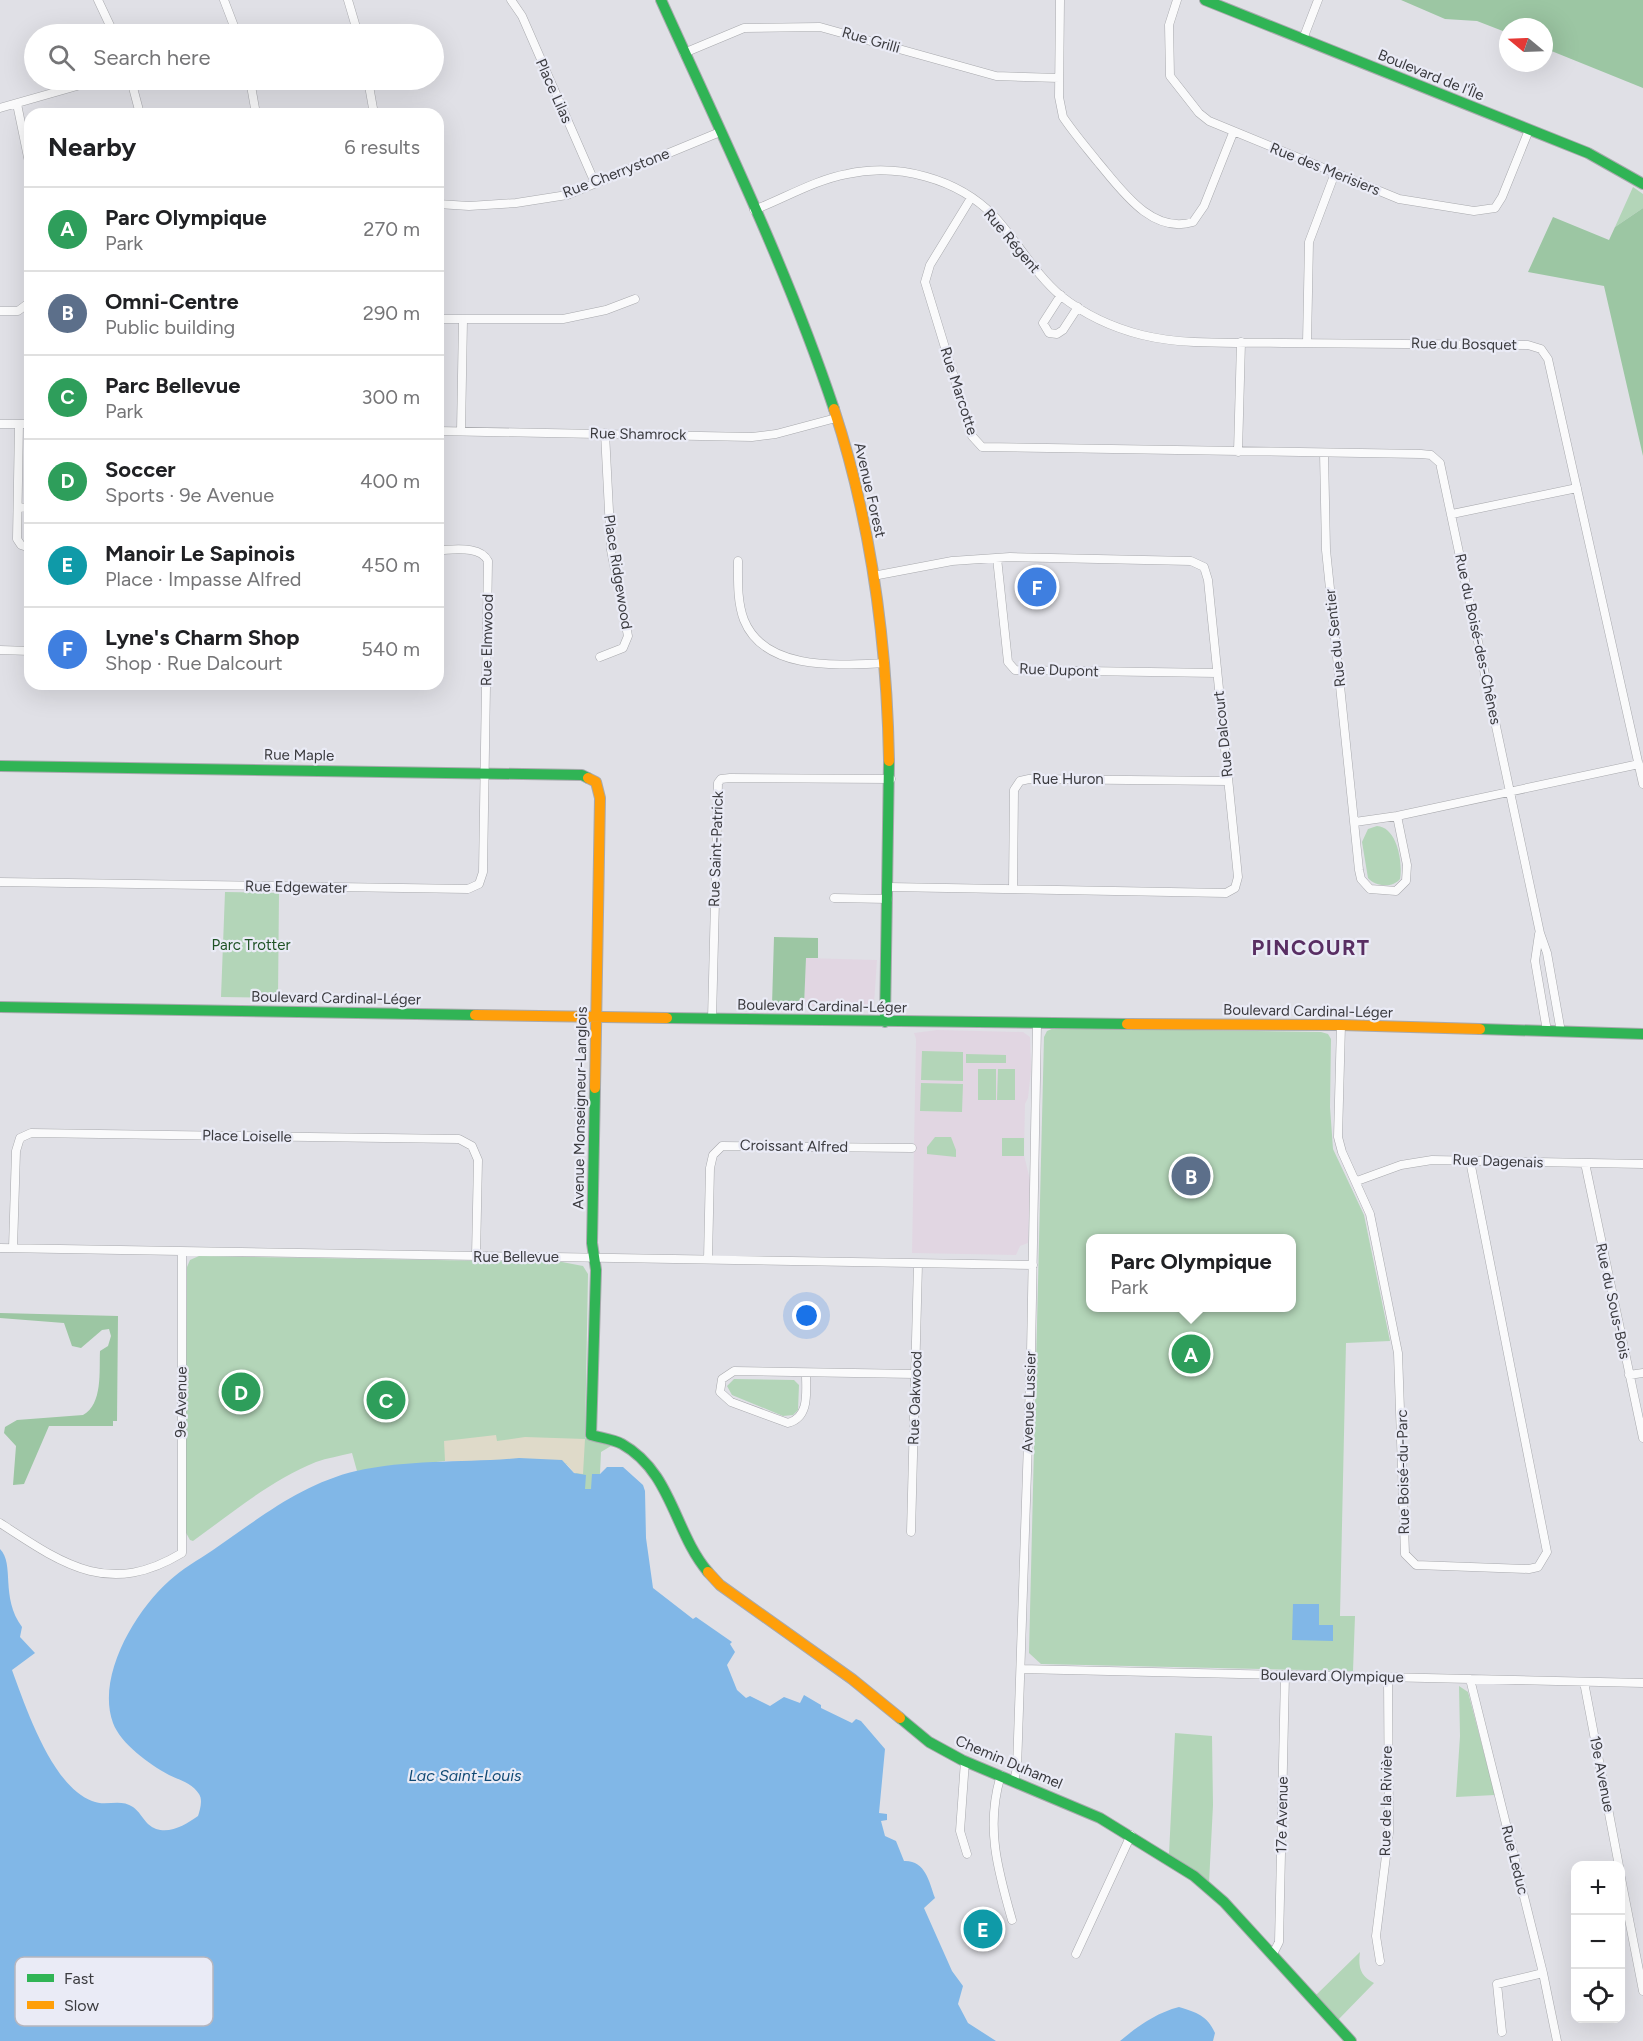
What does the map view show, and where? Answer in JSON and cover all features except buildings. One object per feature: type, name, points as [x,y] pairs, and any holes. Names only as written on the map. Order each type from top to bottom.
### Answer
[{"type":"street","points":[[98,0],[109,24]]},
{"type":"street","points":[[224,0],[233,24]]},
{"type":"street","points":[[348,0],[355,24]]},
{"type":"street","name":"Place Lilas","points":[[511,0],[522,16],[595,183]]},
{"type":"street","name":"Avenue Forest","points":[[661,0],[802,322],[836,418],[855,485],[873,576],[885,663],[891,779],[885,1022]]},
{"type":"street","points":[[1060,0],[1060,109],[1067,123],[1133,202],[1160,219],[1186,224],[1200,216],[1233,133]]},
{"type":"street","name":"Rue des Merisiers","points":[[1177,0],[1169,26],[1170,76],[1203,117],[1233,133],[1411,202],[1474,211],[1495,208],[1502,197],[1529,130]]},
{"type":"street","name":"Boulevard de l'Île","points":[[1205,0],[1598,158],[1643,184]]},
{"type":"street","points":[[1303,39],[1318,0]]},
{"type":"street","name":"Rue Grilli","points":[[684,53],[744,28],[820,27],[996,76],[1059,78]]},
{"type":"street","points":[[0,108],[66,90]]},
{"type":"street","points":[[134,90],[138,108]]},
{"type":"street","points":[[252,90],[255,108]]},
{"type":"street","points":[[370,90],[373,108]]},
{"type":"street","points":[[17,105],[24,138]]},
{"type":"street","name":"Rue Cherrystone","points":[[444,204],[469,206],[516,203],[567,195],[720,132]]},
{"type":"street","name":"Rue Régent","points":[[754,210],[834,177],[874,170],[922,176],[954,187],[994,217],[1035,269],[1060,295],[1078,308],[1121,328],[1146,336],[1241,342]]},
{"type":"street","points":[[1307,343],[1309,242],[1335,173]]},
{"type":"street","name":"Rue Marcotte","points":[[971,198],[930,265],[925,282],[972,436],[978,444],[990,448],[1324,453]]},
{"type":"street","points":[[1060,295],[1045,318],[1046,330],[1053,334],[1060,332],[1078,308]]},
{"type":"street","points":[[444,319],[564,320],[606,310],[635,299]]},
{"type":"street","points":[[0,311],[18,311],[24,306]]},
{"type":"street","points":[[461,431],[463,320]]},
{"type":"street","points":[[1238,452],[1241,342]]},
{"type":"street","name":"Rue du Bosquet","points":[[1241,342],[1537,347],[1548,359],[1643,784]]},
{"type":"street","name":"Rue Shamrock","points":[[444,431],[759,436],[836,418]]},
{"type":"street","points":[[0,424],[24,424]]},
{"type":"street","points":[[19,424],[17,539],[24,546]]},
{"type":"street","name":"Place Ridgewood","points":[[600,657],[624,648],[628,636],[611,550],[606,433]]},
{"type":"street","name":"Rue du Boisé-des-Chênes","points":[[1324,453],[1431,455],[1443,469],[1540,933],[1547,953],[1561,1032]]},
{"type":"street","name":"Rue du Sentier","points":[[1324,453],[1326,550],[1359,870],[1364,885],[1377,891],[1396,891],[1406,880],[1407,873],[1397,816]]},
{"type":"street","points":[[1452,514],[1577,488]]},
{"type":"street","points":[[18,507],[24,508]]},
{"type":"street","name":"Rue Elmwood","points":[[444,550],[476,551],[485,555],[488,561],[484,774]]},
{"type":"street","name":"Rue Dalcourt","points":[[834,898],[888,893],[1013,889],[1231,891],[1235,888],[1238,877],[1208,580],[1207,572],[1200,563],[997,558],[952,561],[873,576]]},
{"type":"street","name":"Rue Dupont","points":[[997,558],[1008,662],[1015,670],[1217,673]]},
{"type":"street","points":[[738,561],[742,612],[749,630],[764,646],[788,657],[819,663],[885,663]]},
{"type":"street","points":[[0,650],[24,651]]},
{"type":"street","points":[[1355,822],[1397,816],[1639,765]]},
{"type":"street","name":"Rue Maple","points":[[0,766],[582,775],[596,782]]},
{"type":"street","name":"Rue Edgewater","points":[[0,882],[474,888],[479,884],[483,872],[484,774]]},
{"type":"street","name":"Rue Saint-Patrick","points":[[712,1019],[718,783],[725,778],[891,779]]},
{"type":"street","name":"Rue Huron","points":[[1013,889],[1014,790],[1020,781],[1029,779],[1228,781]]},
{"type":"street","name":"Avenue Monseigneur-Langlois","points":[[591,1435],[600,798],[596,782]]},
{"type":"street","name":"Rue du Boisé-des-Chênes","points":[[1540,933],[1535,961],[1547,1031]]},
{"type":"street","name":"Boulevard Cardinal-Léger","points":[[0,1007],[885,1022],[1341,1025],[1643,1034]]},
{"type":"street","name":"Avenue Lussier","points":[[1014,1780],[1017,1768],[1021,1668],[1033,1265],[1037,1024]]},
{"type":"street","name":"Rue Boisé-du-Parc","points":[[1341,1025],[1338,1137],[1376,1236],[1398,1353],[1405,1554],[1416,1565],[1529,1569],[1538,1567],[1547,1552],[1470,1161]]},
{"type":"street","name":"Place Loiselle","points":[[13,1248],[16,1151],[20,1138],[31,1133],[447,1139],[466,1142],[476,1152],[476,1257]]},
{"type":"street","name":"Croissant Alfred","points":[[708,1259],[710,1168],[712,1155],[722,1146],[912,1148]]},
{"type":"street","name":"Rue Dagenais","points":[[1357,1182],[1416,1162],[1643,1164]]},
{"type":"street","name":"Rue du Sous-Bois","points":[[1585,1163],[1643,1437]]},
{"type":"street","name":"Rue Bellevue","points":[[0,1248],[1033,1265]]},
{"type":"street","name":"9e Avenue","points":[[0,1523],[72,1565],[108,1576],[137,1573],[182,1553],[182,1252]]},
{"type":"street","name":"Rue Oakwood","points":[[911,1532],[918,1264]]},
{"type":"street","points":[[806,1374],[804,1408],[799,1419],[789,1423],[731,1402],[722,1396],[720,1388],[725,1375],[734,1371],[806,1374],[915,1374]]},
{"type":"street","points":[[1629,1375],[1643,1373]]},
{"type":"street","name":"Chemin Duhamel","points":[[591,1435],[616,1441],[638,1454],[656,1472],[668,1492],[688,1544],[702,1567],[720,1585],[852,1679],[921,1737],[965,1761],[1090,1813],[1131,1835],[1207,1886],[1352,2041]]},
{"type":"street","name":"Boulevard Olympique","points":[[1021,1668],[1643,1683]]},
{"type":"street","name":"17e Avenue","points":[[1273,1954],[1279,1942],[1285,1675]]},
{"type":"street","name":"Rue de la Rivière","points":[[1380,1960],[1376,1936],[1389,1811],[1388,1677]]},
{"type":"street","name":"Rue Leduc","points":[[1470,1679],[1543,1973],[1557,2041]]},
{"type":"street","name":"19e Avenue","points":[[1584,1682],[1618,1861]]},
{"type":"street","points":[[965,1761],[960,1831],[967,1854]]},
{"type":"street","points":[[1000,1775],[993,1829],[995,1859],[1012,1920]]},
{"type":"street","points":[[1076,1954],[1131,1835]]},
{"type":"street","points":[[1625,1899],[1643,1991]]},
{"type":"street","points":[[1502,2032],[1496,1985],[1500,1982],[1543,1973]]},
{"type":"shaded area","points":[[806,958],[877,960],[874,1004],[869,1007],[804,1006]]},
{"type":"shaded area","points":[[937,1030],[1023,1032],[1030,1037],[1031,1070],[1028,1098],[1025,1104],[1024,1155],[1030,1180],[1028,1243],[1020,1246],[1016,1255],[912,1253],[916,1039],[914,1033]]},
{"type":"green space","points":[[1401,0],[1643,0],[1643,88],[1553,52],[1553,18],[1499,18],[1499,30],[1477,21],[1445,19]]},
{"type":"green space","points":[[1633,187],[1643,194],[1643,208],[1615,227]]},
{"type":"green space","points":[[1643,208],[1643,456],[1604,286],[1528,272],[1553,217],[1609,240],[1615,227]]},
{"type":"green space","points":[[1377,826],[1389,832],[1399,855],[1400,879],[1389,885],[1380,885],[1368,878],[1362,842],[1368,829]]},
{"type":"green space","name":"Parc Trotter","points":[[225,892],[279,893],[278,998],[221,997]]},
{"type":"green space","points":[[774,937],[818,938],[818,958],[806,958],[804,1006],[772,1005]]},
{"type":"green space","points":[[1054,1028],[1321,1032],[1328,1034],[1331,1039],[1330,1107],[1333,1149],[1364,1215],[1390,1341],[1346,1343],[1340,1616],[1355,1616],[1353,1671],[1041,1664],[1029,1653],[1044,1037],[1047,1031]]},
{"type":"green space","points":[[922,1051],[963,1052],[963,1081],[921,1080]]},
{"type":"green space","points":[[966,1054],[1006,1055],[1006,1063],[966,1063]]},
{"type":"green space","points":[[978,1069],[996,1069],[996,1100],[978,1100]]},
{"type":"green space","points":[[998,1069],[1015,1069],[1015,1100],[997,1100]]},
{"type":"green space","points":[[921,1083],[963,1084],[962,1112],[920,1111]]},
{"type":"green space","points":[[935,1137],[951,1137],[956,1157],[927,1154],[927,1147]]},
{"type":"green space","points":[[1002,1138],[1024,1138],[1024,1156],[1002,1156]]},
{"type":"green space","points":[[199,1256],[562,1262],[583,1266],[588,1274],[585,1438],[611,1446],[601,1452],[600,1474],[591,1489],[585,1489],[568,1465],[553,1458],[445,1461],[357,1471],[352,1453],[329,1458],[299,1469],[252,1498],[193,1541],[190,1540],[185,1531],[187,1267],[190,1260]]},
{"type":"green space","points":[[0,1313],[118,1316],[117,1421],[113,1421],[113,1426],[49,1426],[24,1484],[13,1485],[16,1446],[4,1433],[5,1427],[17,1420],[83,1415],[89,1410],[94,1403],[99,1386],[100,1351],[108,1346],[111,1336],[109,1329],[102,1330],[81,1348],[72,1346],[64,1323],[0,1318]]},
{"type":"green space","points":[[734,1379],[794,1380],[799,1385],[798,1410],[793,1415],[783,1416],[732,1395],[727,1386]]},
{"type":"green space","points":[[1459,1686],[1468,1692],[1495,1795],[1456,1797],[1460,1736]]},
{"type":"green space","points":[[1175,1733],[1212,1736],[1213,1805],[1209,1883],[1169,1854]]},
{"type":"green space","points":[[1360,1952],[1361,1970],[1374,1983],[1338,2020],[1315,1996]]},
{"type":"sand","points":[[496,1435],[497,1441],[525,1437],[585,1439],[583,1474],[574,1473],[566,1463],[445,1461],[444,1441]]},
{"type":"water","name":"Lac Saint-Louis","points":[[519,1458],[562,1460],[574,1473],[586,1475],[585,1489],[591,1489],[592,1474],[600,1474],[607,1467],[623,1467],[643,1485],[645,1491],[646,1538],[653,1588],[693,1619],[696,1617],[732,1642],[730,1644],[735,1652],[727,1665],[737,1690],[746,1698],[750,1696],[770,1706],[784,1697],[800,1703],[804,1695],[821,1705],[821,1708],[852,1723],[856,1719],[861,1721],[885,1749],[879,1813],[887,1814],[887,1820],[881,1821],[885,1836],[896,1841],[904,1861],[917,1864],[925,1873],[935,1898],[924,1908],[952,1971],[963,1986],[958,2004],[968,2023],[996,2041],[0,2041],[0,1549],[7,1563],[11,1604],[22,1627],[20,1637],[35,1653],[12,1670],[33,1724],[53,1763],[78,1793],[92,1801],[128,1804],[154,1828],[174,1829],[198,1816],[201,1805],[200,1796],[193,1787],[153,1765],[129,1746],[113,1723],[109,1705],[114,1666],[122,1646],[132,1627],[156,1594],[179,1572],[281,1504],[317,1484],[376,1467]]},
{"type":"water","points":[[1293,1604],[1319,1604],[1319,1625],[1333,1625],[1333,1641],[1292,1640]]},
{"type":"water","points":[[1179,2007],[1196,2013],[1209,2022],[1215,2033],[1213,2041],[1120,2041],[1148,2021]]},
{"type":"traffic: fast","points":[[661,0],[775,253],[816,356],[834,409]]},
{"type":"traffic: fast","points":[[1205,0],[1588,153],[1643,184]]},
{"type":"traffic: fast","points":[[885,1022],[889,761]]},
{"type":"traffic: fast","points":[[0,766],[582,775],[588,778]]},
{"type":"traffic: fast","points":[[0,1007],[475,1015]]},
{"type":"traffic: fast","points":[[667,1018],[1127,1024]]},
{"type":"traffic: fast","points":[[1480,1029],[1643,1034]]},
{"type":"traffic: fast","points":[[595,1088],[592,1243],[596,1270],[591,1435],[622,1444],[639,1456],[652,1470],[687,1539],[708,1572]]},
{"type":"traffic: fast","points":[[900,1718],[929,1742],[962,1760],[1100,1818],[1194,1876],[1224,1902],[1351,2041]]},
{"type":"traffic: slow","points":[[834,409],[858,495],[875,583],[885,672],[889,761]]},
{"type":"traffic: slow","points":[[588,778],[596,782],[600,798],[595,1088]]},
{"type":"traffic: slow","points":[[475,1015],[667,1018]]},
{"type":"traffic: slow","points":[[1127,1024],[1341,1025],[1480,1029]]},
{"type":"traffic: slow","points":[[708,1572],[720,1585],[852,1679],[900,1718]]},
{"type":"place","name":"Lyne's Charm Shop","points":[[1037,587]]},
{"type":"place","name":"Omni-Centre","points":[[1191,1176]]},
{"type":"place","name":"Parc Olympique","points":[[1191,1354]]},
{"type":"place","name":"Soccer","points":[[241,1392]]},
{"type":"place","name":"Parc Bellevue","points":[[386,1400]]},
{"type":"place","name":"Manoir Le Sapinois","points":[[983,1929]]},
{"type":"district","name":"PINCOURT","points":[[1311,947]]}]
